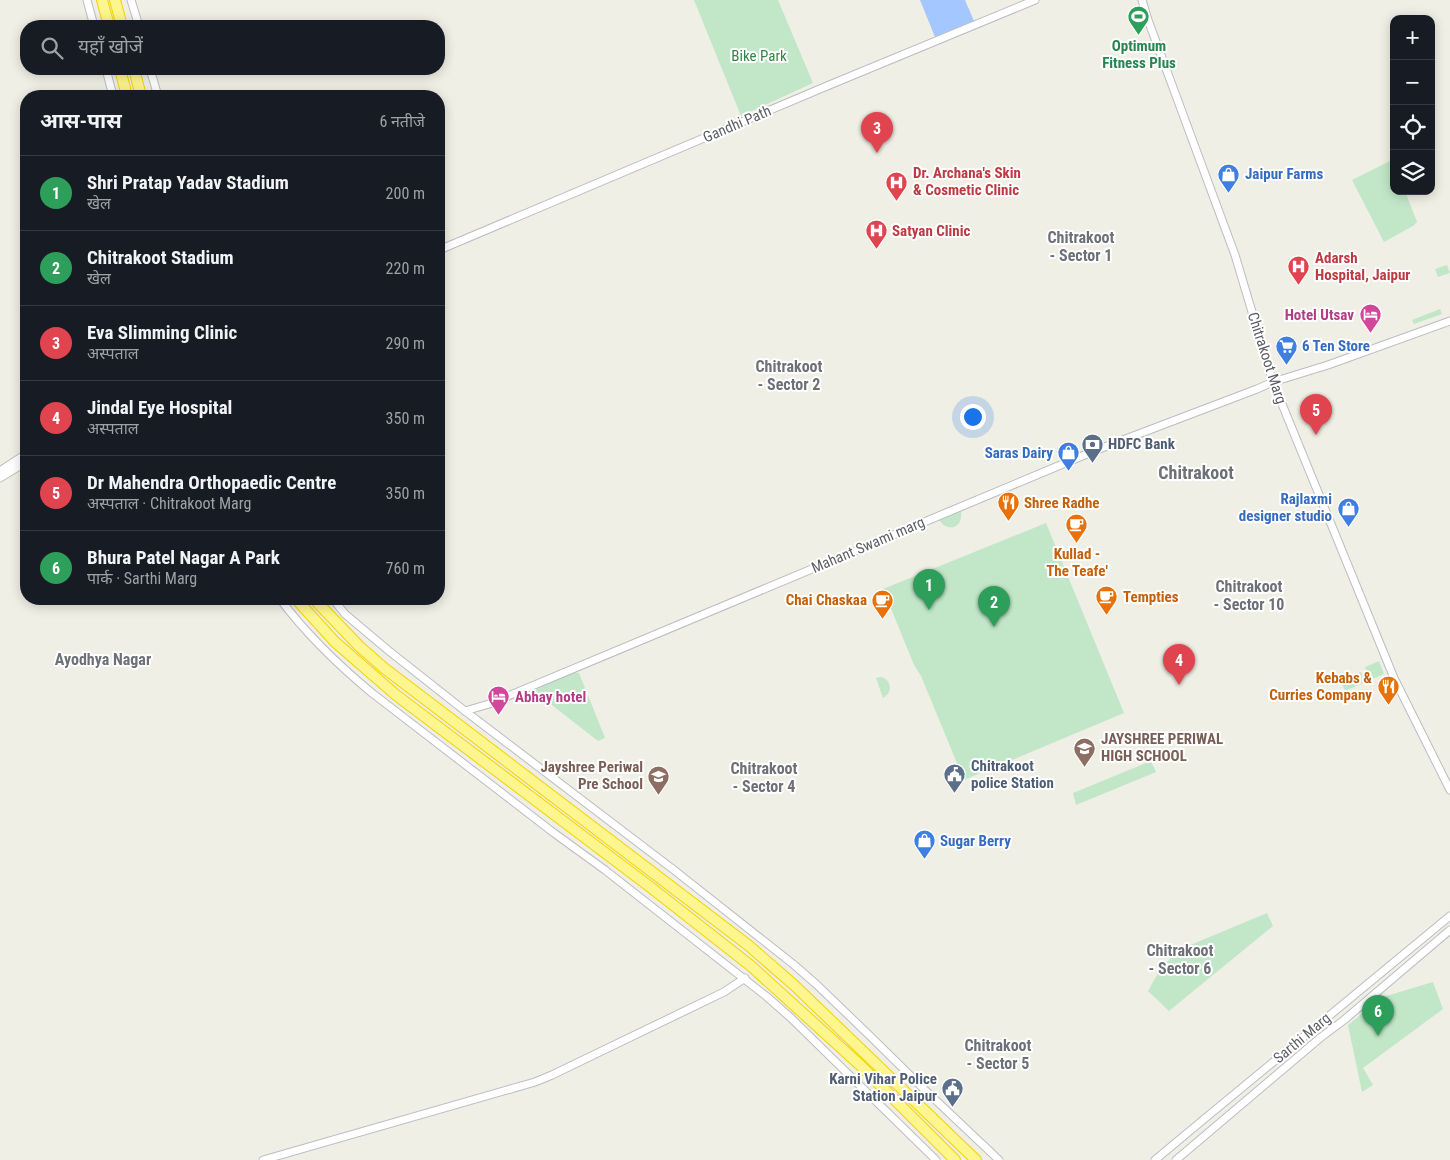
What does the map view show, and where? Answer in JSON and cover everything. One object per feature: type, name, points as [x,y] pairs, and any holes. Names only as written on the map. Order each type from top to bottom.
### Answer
[{"type":"highway","points":[[102,0],[107,20]]},
{"type":"highway","points":[[115,0],[120,20]]},
{"type":"highway","points":[[122,75],[126,90]]},
{"type":"highway","points":[[136,75],[139,90]]},
{"type":"highway","points":[[301,605],[335,642],[396,695],[732,950],[783,994],[893,1098],[955,1160]]},
{"type":"highway","points":[[320,605],[359,646],[384,668],[748,945],[794,985],[976,1160]]},
{"type":"street","points":[[87,0],[92,20]]},
{"type":"street","points":[[131,0],[136,20]]},
{"type":"street","name":"Gandhi Path","points":[[445,247],[1035,0]]},
{"type":"street","name":"Chitrakoot Marg","points":[[1142,0],[1234,256],[1272,382],[1394,678],[1450,790]]},
{"type":"street","points":[[108,75],[111,90]]},
{"type":"street","points":[[152,75],[156,90]]},
{"type":"street","points":[[1272,382],[1328,365],[1450,321]]},
{"type":"street","name":"Mahant Swami marg","points":[[465,712],[489,704],[590,660],[1094,451],[1272,382]]},
{"type":"street","points":[[0,470],[20,458]]},
{"type":"street","points":[[0,478],[20,466]]},
{"type":"street","points":[[285,605],[325,652],[372,693],[745,978],[791,1018],[936,1160]]},
{"type":"street","points":[[338,605],[364,632],[465,712],[680,875],[793,964],[999,1160]]},
{"type":"street","name":"Sarthi Marg","points":[[1155,1160],[1217,1106],[1263,1071],[1450,916]]},
{"type":"street","name":"Sarthi Marg","points":[[1176,1160],[1450,930]]},
{"type":"street","points":[[263,1160],[552,1076],[724,992],[745,978]]},
{"type":"green space","name":"Bike Park","points":[[694,0],[778,0],[813,83],[741,116]]},
{"type":"green space","points":[[1390,161],[1390,195],[1407,195],[1417,222],[1384,242],[1352,180]]},
{"type":"green space","points":[[1447,265],[1450,273],[1438,277],[1435,269]]},
{"type":"green space","points":[[1440,309],[1442,314],[1414,324],[1412,320]]},
{"type":"green space","points":[[961,510],[960,521],[955,527],[947,527],[939,520]]},
{"type":"green space","points":[[1046,523],[1124,713],[964,780],[883,589]]},
{"type":"green space","points":[[1379,661],[1384,674],[1345,691],[1341,681],[1361,672],[1364,677],[1368,675],[1365,667]]},
{"type":"green space","points":[[568,673],[579,673],[605,738],[598,741],[534,691]]},
{"type":"green space","points":[[876,678],[886,679],[890,687],[888,694],[883,698]]},
{"type":"green space","points":[[1151,761],[1156,772],[1076,805],[1073,793]]},
{"type":"green space","points":[[1267,913],[1273,926],[1169,1011],[1148,991],[1157,975],[1176,951]]},
{"type":"green space","points":[[1433,982],[1443,1009],[1363,1068],[1373,1085],[1362,1092],[1348,1025],[1383,997]]},
{"type":"water","points":[[920,0],[965,0],[974,21],[935,37]]},
{"type":"place","name":"Optimum Fitness Plus","points":[[1139,36]]},
{"type":"place","name":"Eva Slimming Clinic","points":[[877,153]]},
{"type":"place","name":"Jaipur Farms","points":[[1229,193]]},
{"type":"place","name":"Dr. Archana's Skin & Cosmetic Clinic","points":[[897,201]]},
{"type":"place","name":"Satyan Clinic","points":[[876,250]]},
{"type":"place","name":"Adarsh Hospital, Jaipur","points":[[1299,286]]},
{"type":"place","name":"Hotel Utsav","points":[[1370,334]]},
{"type":"place","name":"6 Ten Store","points":[[1286,365]]},
{"type":"place","name":"Dr Mahendra Orthopaedic Centre","points":[[1316,435]]},
{"type":"place","name":"HDFC Bank","points":[[1092,463]]},
{"type":"place","name":"Saras Dairy","points":[[1069,472]]},
{"type":"place","name":"Shree Radhe","points":[[1008,522]]},
{"type":"place","name":"Rajlaxmi designer studio","points":[[1348,527]]},
{"type":"place","name":"Kullad - The Teafe'","points":[[1077,544]]},
{"type":"place","name":"Shri Pratap Yadav Stadium","points":[[929,610]]},
{"type":"place","name":"Tempties","points":[[1107,616]]},
{"type":"place","name":"Chai Chaskaa","points":[[883,619]]},
{"type":"place","name":"Chitrakoot Stadium","points":[[994,627]]},
{"type":"place","name":"Jindal Eye Hospital","points":[[1179,685]]},
{"type":"place","name":"Kebabs & Curries Company","points":[[1388,706]]},
{"type":"place","name":"Abhay hotel","points":[[499,716]]},
{"type":"place","name":"JAYSHREE PERIWAL HIGH SCHOOL","points":[[1085,767]]},
{"type":"place","name":"Chitrakoot police Station","points":[[955,794]]},
{"type":"place","name":"Jayshree Periwal Pre School","points":[[659,795]]},
{"type":"place","name":"Sugar Berry","points":[[924,860]]},
{"type":"place","name":"Bhura Patel Nagar A Park","points":[[1378,1036]]},
{"type":"place","name":"Karni Vihar Police Station Jaipur","points":[[953,1107]]},
{"type":"district","name":"Chitrakoot - Sector 1","points":[[1081,246]]},
{"type":"district","name":"Chitrakoot - Sector 2","points":[[789,375]]},
{"type":"district","name":"Chitrakoot","points":[[1196,473]]},
{"type":"district","name":"Chitrakoot - Sector 10","points":[[1249,595]]},
{"type":"district","name":"Ayodhya Nagar","points":[[103,659]]},
{"type":"district","name":"Chitrakoot - Sector 4","points":[[764,777]]},
{"type":"district","name":"Chitrakoot - Sector 6","points":[[1180,959]]},
{"type":"district","name":"Chitrakoot - Sector 5","points":[[998,1054]]}]
